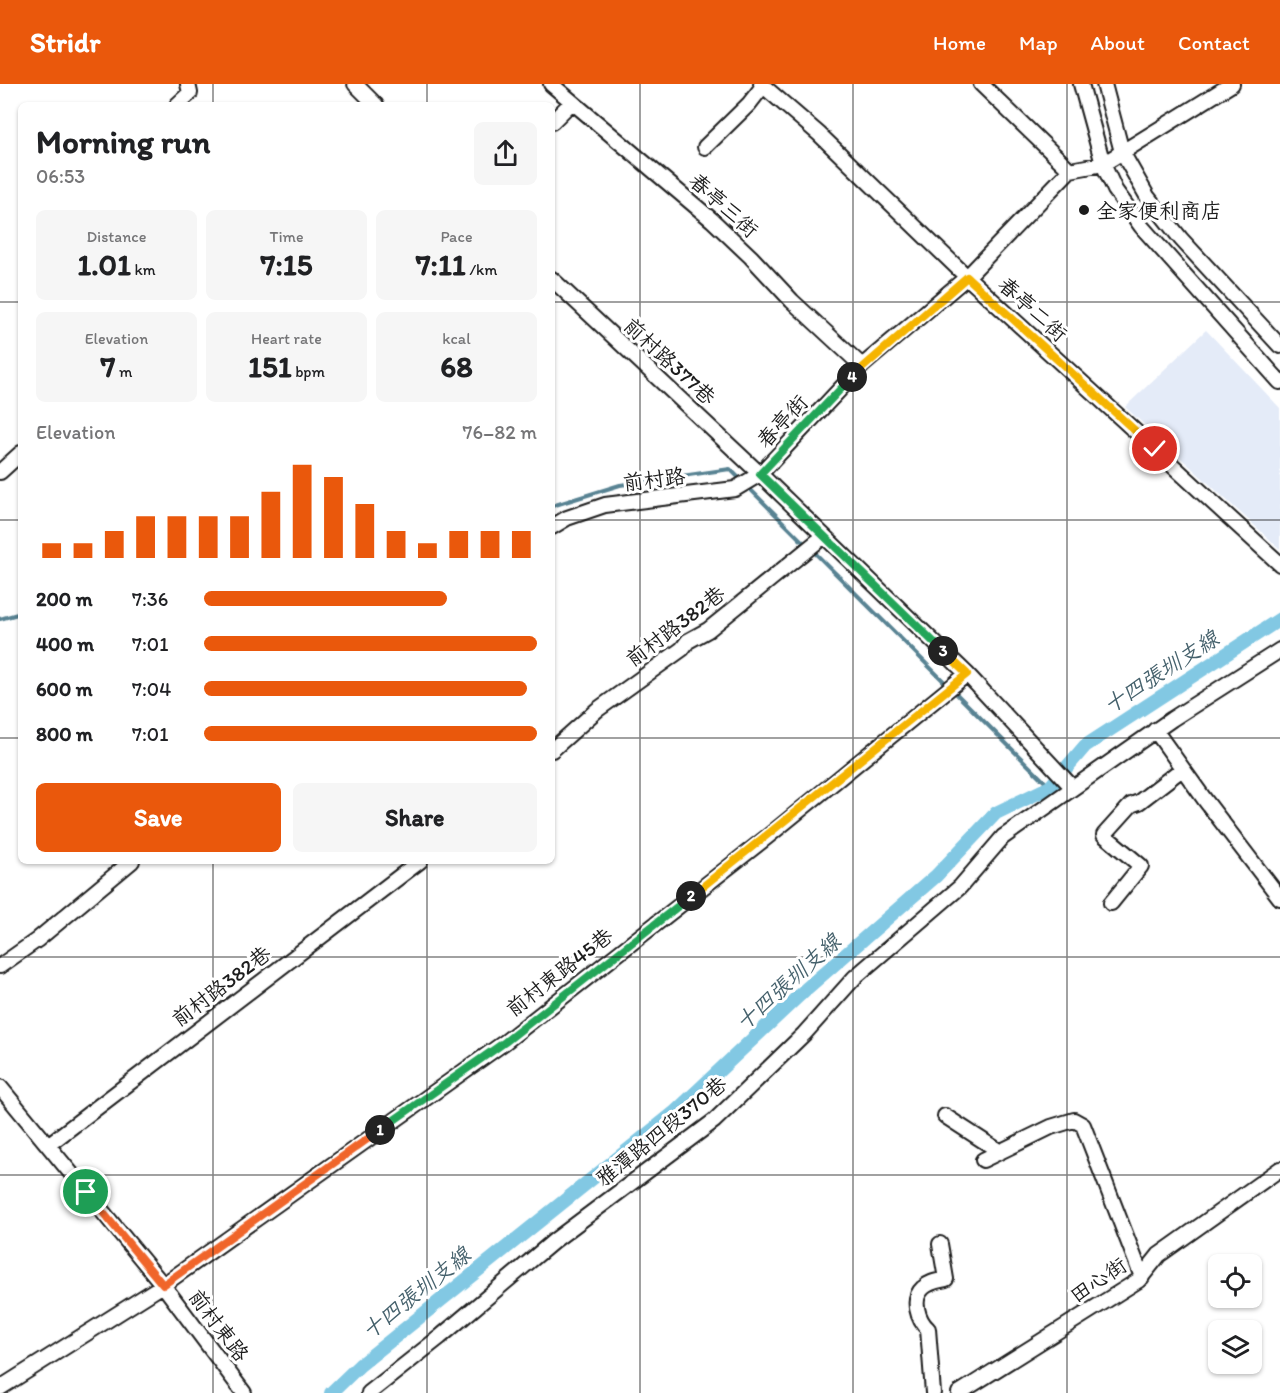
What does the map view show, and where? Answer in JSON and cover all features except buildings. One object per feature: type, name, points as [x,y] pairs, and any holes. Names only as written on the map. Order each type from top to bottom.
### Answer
[{"type":"street","points":[[180,102],[190,93],[188,84]]},
{"type":"street","points":[[355,84],[373,102]]},
{"type":"street","name":"春亭三街","points":[[551,84],[712,220],[751,256],[792,301],[862,366]]},
{"type":"street","points":[[981,84],[1070,170],[1102,164],[1232,84]]},
{"type":"street","points":[[1081,84],[1102,164],[1115,190],[1140,226],[1280,382]]},
{"type":"street","points":[[1104,84],[1122,152],[1147,196],[1181,239],[1280,346]]},
{"type":"street","points":[[705,147],[749,105],[762,85]]},
{"type":"street","name":"春亭二街","points":[[762,85],[819,134],[967,277],[1280,564]]},
{"type":"street","points":[[555,119],[572,102]]},
{"type":"street","name":"春亭街","points":[[1065,779],[967,674],[760,474],[862,366],[967,277],[1070,170]]},
{"type":"street","name":"前村路377巷","points":[[555,282],[760,474]]},
{"type":"street","points":[[1246,343],[1262,326]]},
{"type":"street","points":[[0,472],[18,456]]},
{"type":"street","name":"前村路","points":[[555,525],[567,518],[605,506],[735,489],[760,474]]},
{"type":"street","name":"前村路382巷","points":[[555,747],[597,710],[682,649],[688,641],[708,630],[824,536]]},
{"type":"street","name":"雅潭路四段370巷","points":[[369,1393],[440,1337],[555,1240],[714,1121],[804,1034],[855,977],[960,887],[1003,837],[1065,779],[1155,730],[1280,650]]},
{"type":"street","name":"前村東路45巷","points":[[0,1388],[163,1285],[505,1042],[767,837],[967,674]]},
{"type":"street","points":[[1155,730],[1280,898]]},
{"type":"street","points":[[1111,903],[1141,866],[1104,835],[1131,805],[1139,802],[1182,769]]},
{"type":"street","points":[[0,966],[36,940],[128,864]]},
{"type":"street","name":"前村路382巷","points":[[48,1145],[416,864]]},
{"type":"street","name":"前村東路","points":[[0,1087],[163,1285],[244,1393]]},
{"type":"street","points":[[945,1116],[999,1151]]},
{"type":"street","points":[[983,1160],[1051,1127],[1074,1120],[1083,1125],[1142,1277]]},
{"type":"street","name":"田心街","points":[[959,1393],[1142,1277],[1159,1256],[1280,1170]]},
{"type":"street","points":[[933,1393],[928,1329],[921,1323],[918,1312],[918,1295],[924,1287],[946,1279],[940,1244]]},
{"type":"shaded area","points":[[1206,330],[1280,408],[1280,549],[1125,407]]},
{"type":"waterway","points":[[555,505],[620,485],[730,469],[806,545]]},
{"type":"waterway","points":[[812,550],[1050,787]]},
{"type":"waterway","points":[[0,619],[18,614]]},
{"type":"waterway","name":"十四張圳支線","points":[[331,1393],[360,1365],[674,1113],[806,989],[936,876],[996,813],[1050,787],[1085,746],[1280,619]]},
{"type":"place","name":"全家便利商店","points":[[1084,210]]},
{"type":"route","points":[[86,1192],[163,1285],[505,1042],[767,837],[967,674],[760,474],[862,366],[967,277],[1155,449]]}]
